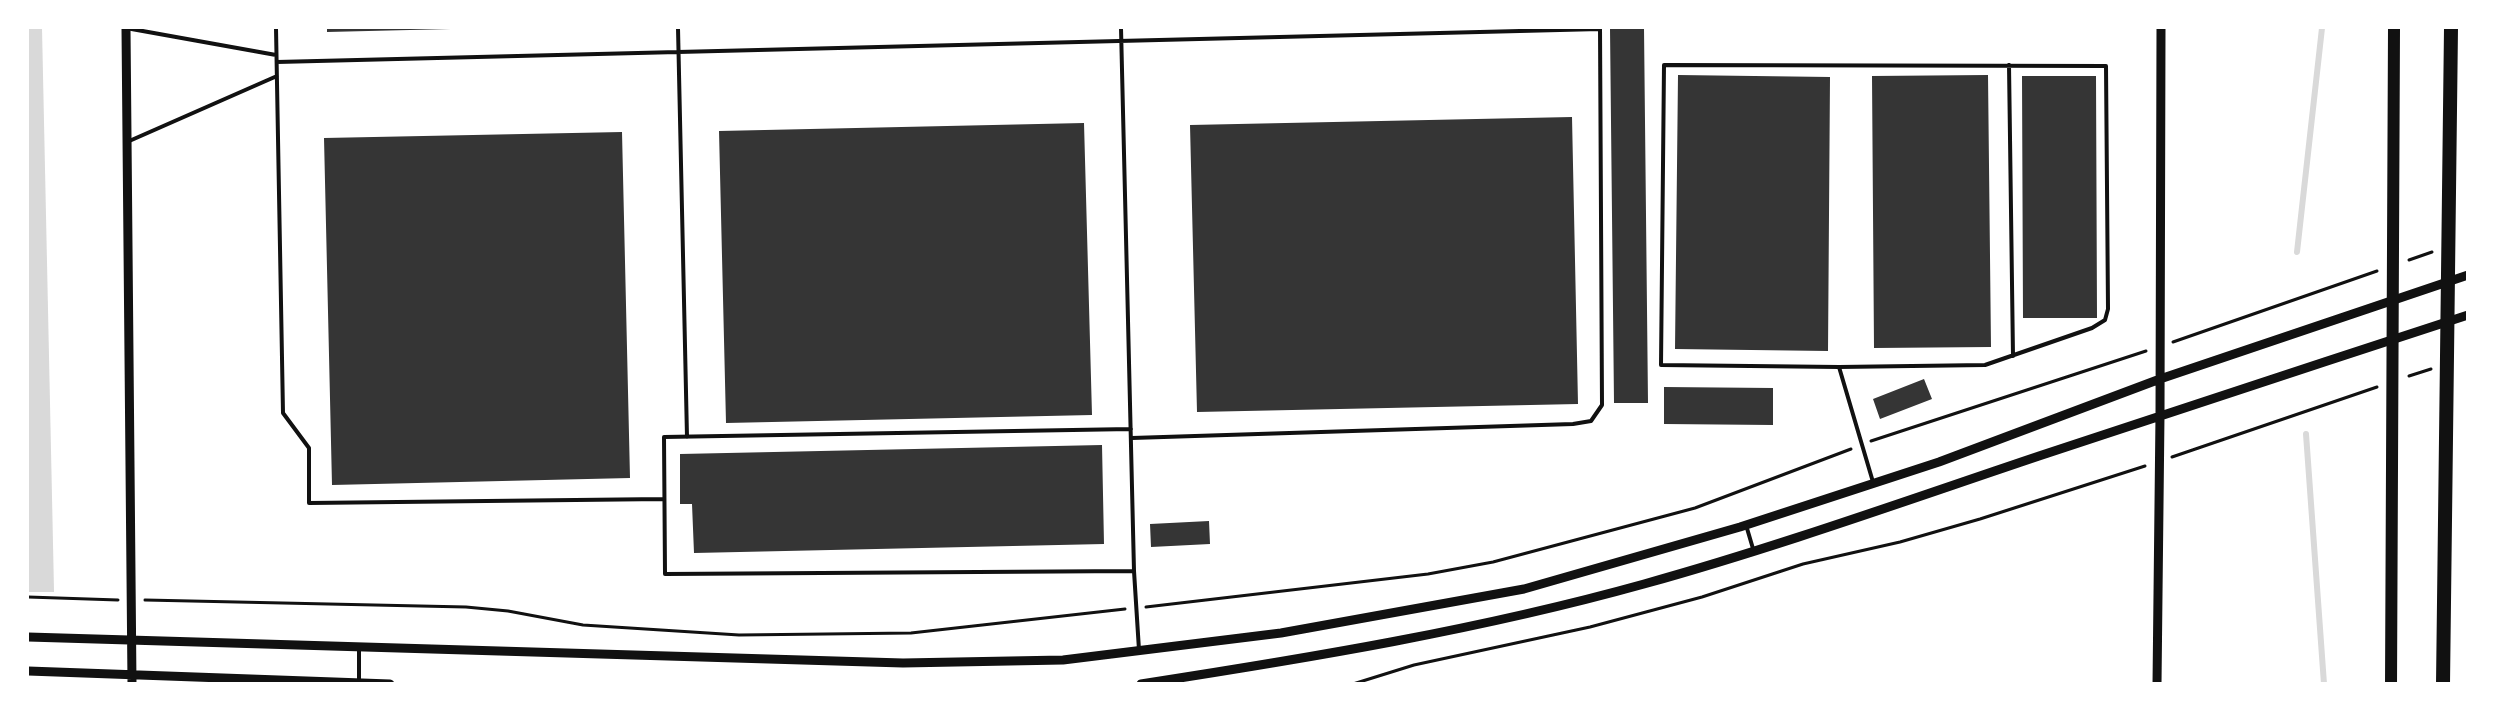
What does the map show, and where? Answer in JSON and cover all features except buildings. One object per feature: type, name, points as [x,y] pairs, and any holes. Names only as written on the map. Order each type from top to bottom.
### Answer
[{"type":"highway","points":[[2443,684],[2451,28]]},
{"type":"main road","points":[[2391,684],[2394,28]]},
{"type":"street","points":[[126,28],[132,679]]},
{"type":"street","points":[[2157,684],[2160,461],[2161,28]]},
{"type":"street","points":[[28,637],[903,663],[1063,660],[1281,632],[1524,590],[1746,525],[1939,462],[2160,379],[2468,275]]},
{"type":"street","points":[[1141,684],[1288,661],[1493,621],[1643,584],[1754,552],[2160,415],[2468,315]]},
{"type":"street","points":[[28,671],[132,679],[390,684]]},
{"type":"lane","points":[[126,28],[276,55]]},
{"type":"lane","points":[[276,28],[283,413],[308,448],[309,503],[664,499]]},
{"type":"lane","points":[[678,28],[686,437]]},
{"type":"lane","points":[[1121,28],[1134,571],[1139,650]]},
{"type":"lane","points":[[277,62],[1600,28],[1602,405],[1591,421],[1563,425],[1132,438]]},
{"type":"lane","points":[[1664,65],[2106,66],[2108,309],[2105,320],[2092,328],[2013,356],[1985,365],[1839,367],[1661,365],[1664,65]]},
{"type":"lane","points":[[2009,65],[2013,356]]},
{"type":"lane","points":[[127,142],[277,76]]},
{"type":"lane","points":[[1839,367],[1874,483]]},
{"type":"lane","points":[[1131,429],[664,437],[665,574],[1134,571]]},
{"type":"lane","points":[[1746,525],[1754,552]]},
{"type":"lane","points":[[358,683],[359,646]]},
{"type":"path","points":[[28,598],[466,607],[508,611],[583,625],[739,635],[911,633],[1428,574],[1493,562],[1695,508],[1862,444],[2160,346],[2440,250]]},
{"type":"path","points":[[1353,684],[1414,666],[1590,627],[1702,597],[1804,564],[1900,542],[2160,461],[2439,366]]},
{"type":"shaded area","points":[[28,28],[42,28],[56,684],[28,683]]},
{"type":"pier","points":[[28,592],[57,592],[57,684],[28,683]]},
{"type":"waterway","points":[[2297,252],[2322,28]]},
{"type":"waterway","points":[[2306,434],[2324,684]]}]
